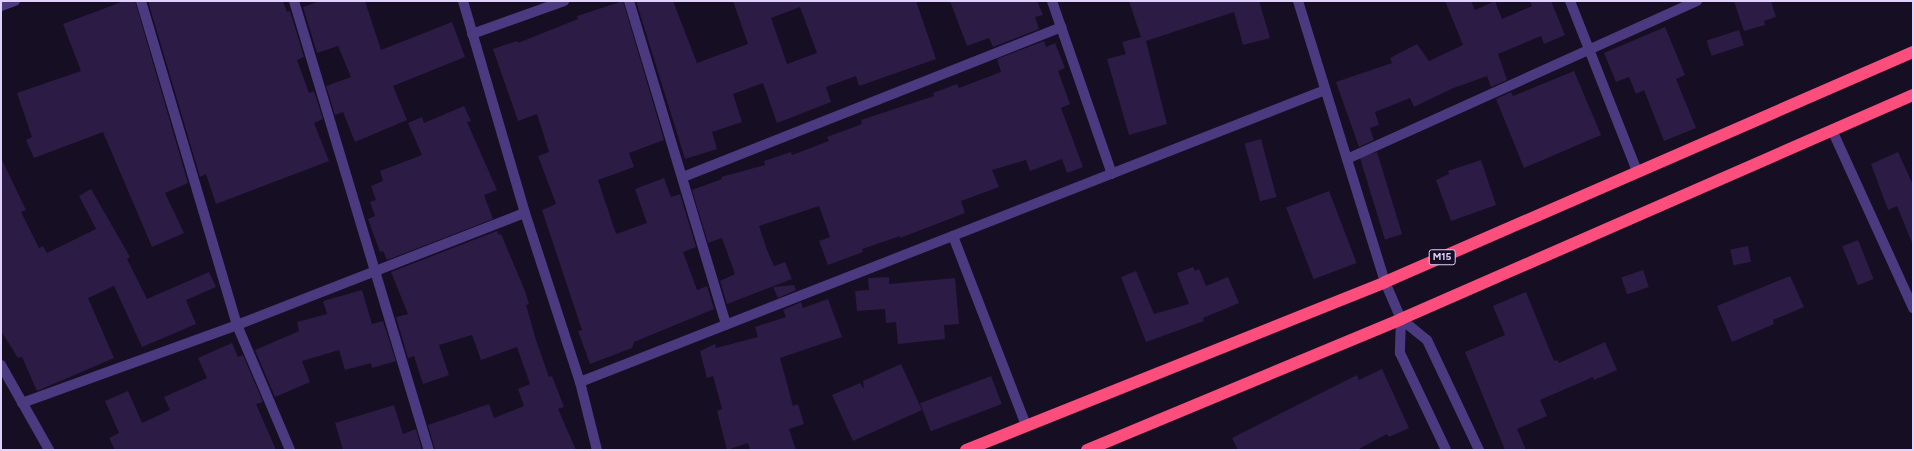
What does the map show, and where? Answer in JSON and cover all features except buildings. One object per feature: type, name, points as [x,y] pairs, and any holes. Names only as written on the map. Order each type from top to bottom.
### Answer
[{"type":"highway","name":"M15","points":[[966,450],[1385,282],[1636,171],[1913,52]]},
{"type":"highway","points":[[1087,450],[1401,319],[1913,95]]},
{"type":"street","points":[[1,6],[15,1]]},
{"type":"street","points":[[141,1],[237,325],[290,450]]},
{"type":"street","points":[[294,1],[429,450]]},
{"type":"street","points":[[463,1],[524,213],[580,382],[597,450]]},
{"type":"street","points":[[472,34],[564,1]]},
{"type":"street","points":[[629,1],[683,177],[726,325]]},
{"type":"street","points":[[1052,1],[1112,174]]},
{"type":"street","points":[[1298,1],[1385,282],[1401,319],[1400,353],[1446,450]]},
{"type":"street","points":[[1570,1],[1636,171]]},
{"type":"street","points":[[1347,159],[1697,1]]},
{"type":"street","points":[[683,177],[1061,27]]},
{"type":"street","points":[[580,382],[1325,90]]},
{"type":"street","points":[[1832,130],[1913,308]]},
{"type":"street","points":[[22,403],[237,325],[524,213]]},
{"type":"street","points":[[953,236],[1026,426]]},
{"type":"street","points":[[1401,319],[1427,340],[1479,450]]},
{"type":"street","points":[[1,365],[49,450]]}]
